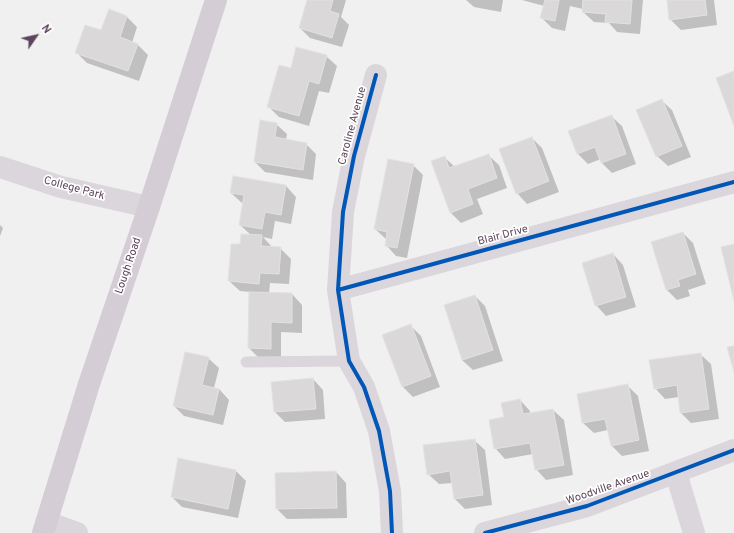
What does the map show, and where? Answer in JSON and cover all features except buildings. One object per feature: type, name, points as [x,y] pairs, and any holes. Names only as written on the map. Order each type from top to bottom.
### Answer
[{"type":"main road","name":"Lough Road","points":[[45,528],[89,384],[149,207],[216,0]]},
{"type":"street","name":"Caroline Avenue","points":[[376,75],[354,156],[343,212],[338,290],[349,360],[364,387],[379,431],[390,491],[392,533]]},
{"type":"street","name":"College Park","points":[[0,167],[61,187],[149,207]]},
{"type":"street","name":"Blair Drive","points":[[338,290],[734,182]]},
{"type":"street","name":"Woodville Avenue","points":[[485,533],[588,506],[734,450]]},
{"type":"street","points":[[676,473],[694,533]]},
{"type":"street","points":[[45,528],[78,533]]},
{"type":"lane","points":[[246,362],[349,360]]},
{"type":"cycle path","points":[[376,75],[354,156],[343,212],[338,290],[349,361],[364,387],[379,431],[390,491],[392,533]]},
{"type":"cycle path","points":[[338,290],[734,182]]},
{"type":"cycle path","points":[[485,533],[587,506],[734,450]]}]
